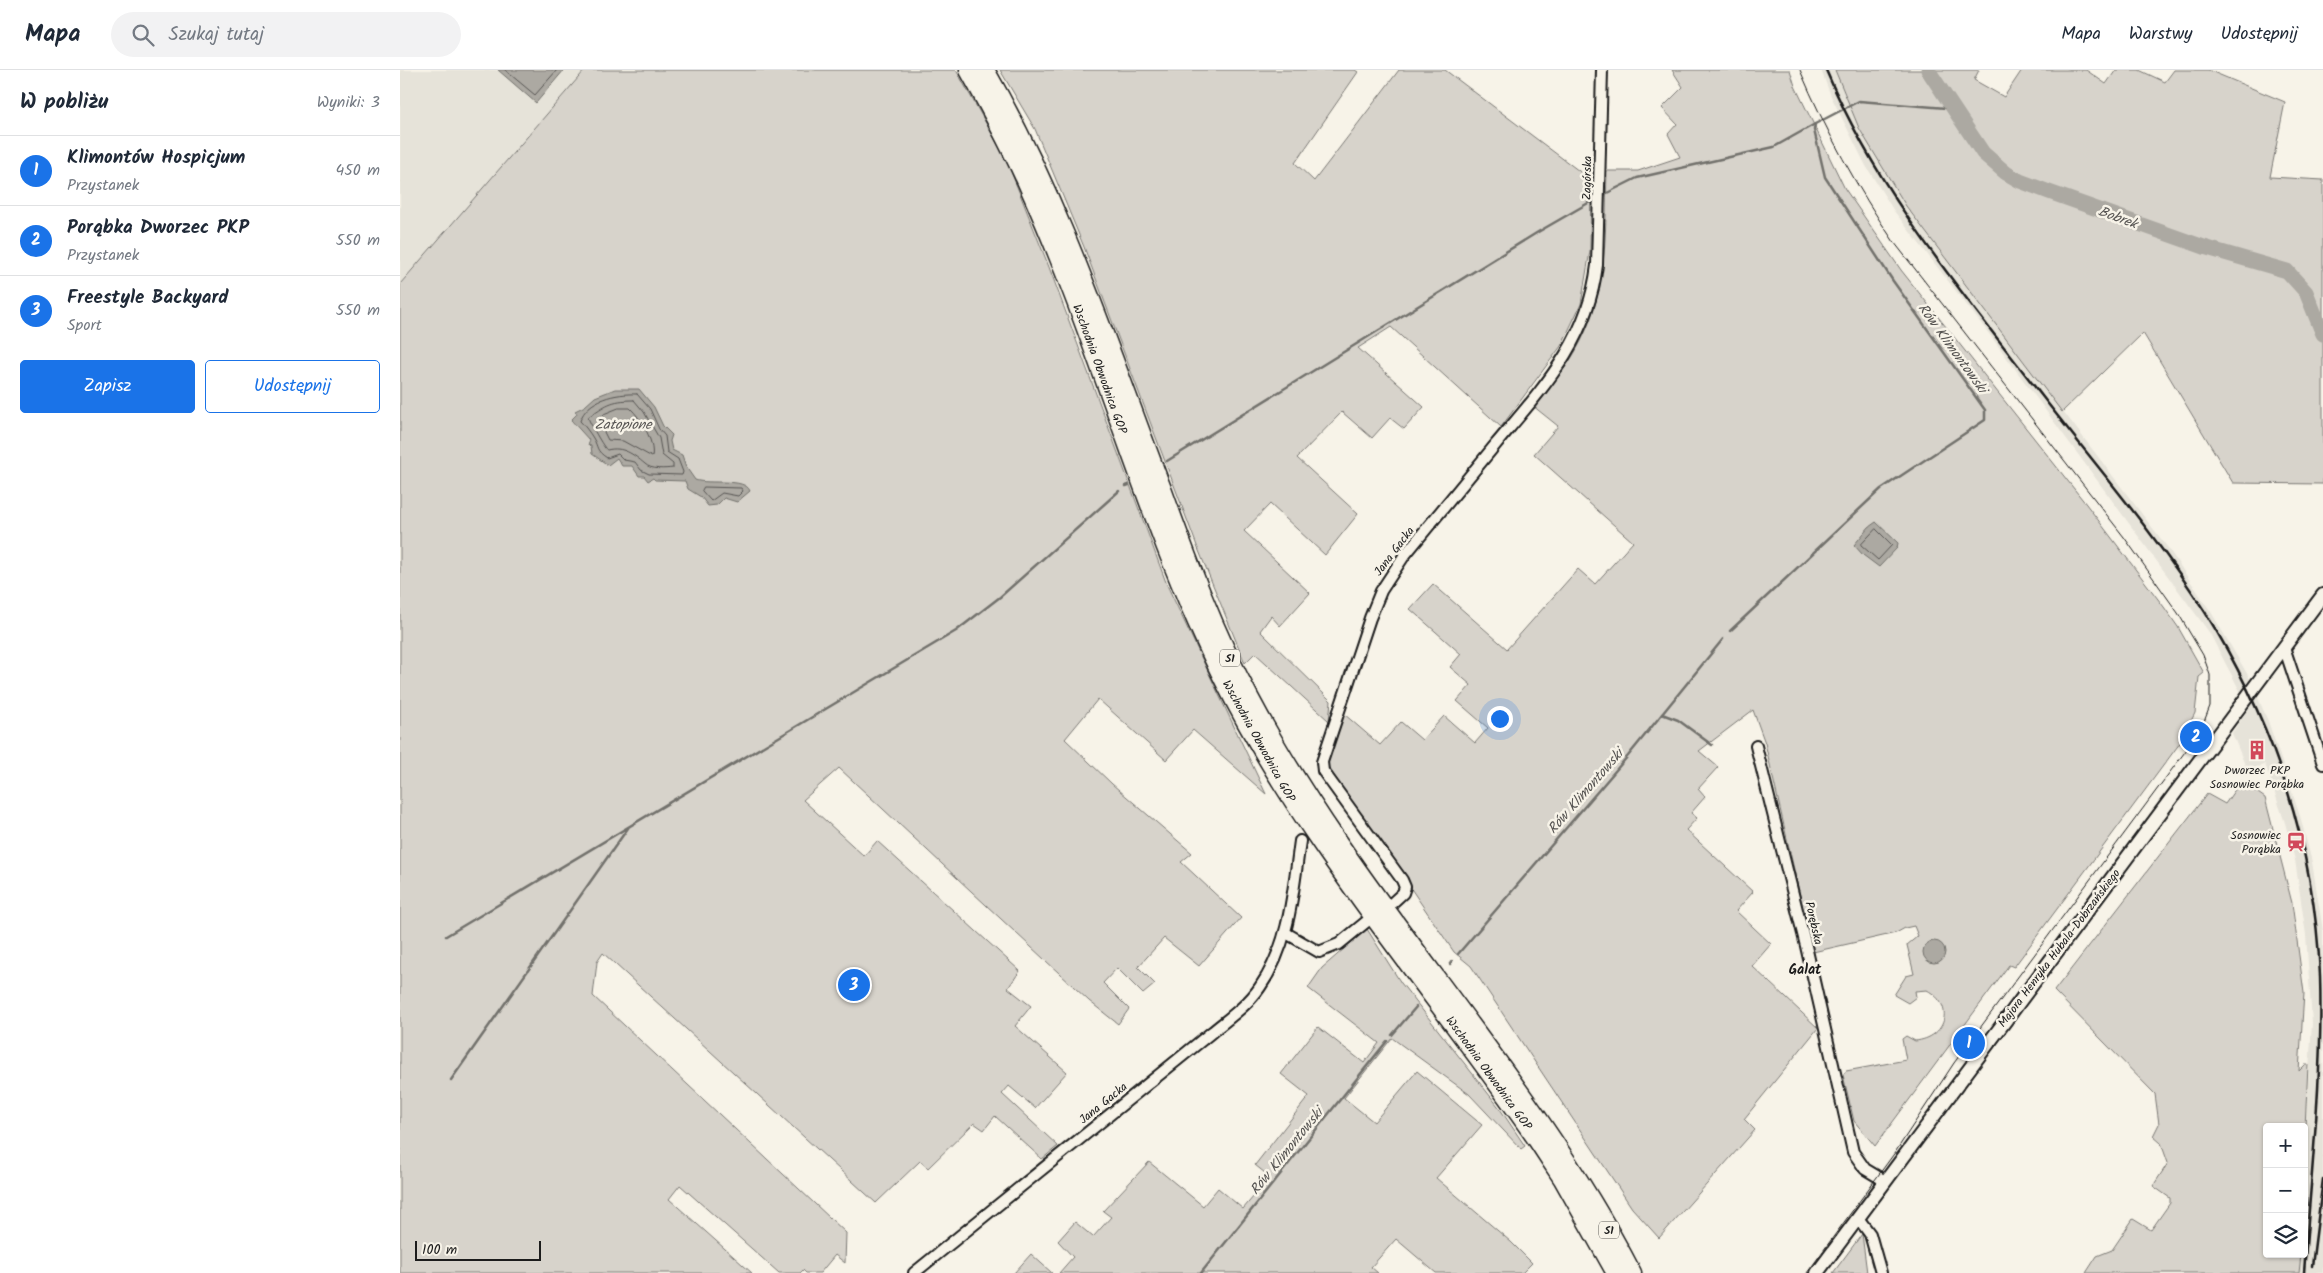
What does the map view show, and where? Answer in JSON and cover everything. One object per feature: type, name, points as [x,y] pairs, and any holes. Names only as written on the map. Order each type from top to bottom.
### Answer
[{"type":"highway","name":"Wschodnia Obwodnica GOP","points":[[969,70],[996,119],[1034,199],[1078,307],[1149,501],[1194,615],[1224,681],[1260,748],[1302,817],[1361,901],[1538,1141],[1563,1179],[1616,1273]]},
{"type":"highway","name":"Wschodnia Obwodnica GOP","points":[[985,70],[1021,136],[1059,218],[1193,573],[1222,642],[1248,696],[1285,763],[1332,835],[1496,1056],[1558,1145],[1608,1227],[1632,1273]]},
{"type":"street","name":"Zagórska","points":[[1594,287],[1599,206],[1602,70]]},
{"type":"street","name":"Jana Gacka","points":[[1392,903],[1403,893],[1405,887],[1391,864],[1324,771],[1322,766],[1325,753],[1381,591],[1404,556],[1554,374],[1581,326],[1594,287]]},
{"type":"street","name":"Majora Henryka Hubala-Dobrzańskiego","points":[[1817,1273],[2323,595]]},
{"type":"street","points":[[2284,647],[2323,764]]},
{"type":"street","name":"Porębska","points":[[1756,746],[1798,910],[1853,1152],[1865,1169],[1885,1181]]},
{"type":"street","name":"Jana Gacka","points":[[914,1273],[1242,1007],[1259,988],[1273,966],[1286,934],[1300,841]]},
{"type":"street","points":[[1286,934],[1314,951],[1319,952],[1339,944],[1366,922]]},
{"type":"street","points":[[1858,1218],[1870,1234],[1881,1273]]},
{"type":"shaded area","points":[[400,70],[585,70],[400,284]]},
{"type":"shaded area","points":[[585,70],[956,70],[1006,159],[1049,267],[1167,585],[1266,794],[1193,730],[1166,760],[1098,699],[1065,739],[1112,784],[1192,853],[1181,862],[1241,918],[1199,966],[1164,938],[1138,967],[1155,984],[1143,994],[1117,968],[1103,983],[1129,1009],[1118,1024],[1089,1001],[839,768],[803,800],[864,856],[877,841],[1020,971],[1008,988],[1031,1006],[1015,1026],[1067,1072],[1035,1108],[1009,1086],[1002,1094],[1058,1146],[1042,1159],[995,1116],[984,1130],[974,1123],[928,1168],[920,1161],[876,1203],[603,953],[597,962],[593,996],[846,1233],[845,1263],[835,1255],[820,1273],[806,1273],[803,1270],[800,1273],[779,1273],[680,1185],[669,1199],[752,1273],[400,1273],[400,284]]},
{"type":"shaded area","points":[[1000,70],[1355,70],[1358,72],[1295,163],[1314,181],[1399,70],[1445,70],[1591,180],[1590,251],[1581,304],[1561,346],[1501,427],[1391,327],[1358,348],[1424,407],[1404,429],[1390,418],[1372,438],[1342,412],[1297,458],[1358,514],[1325,555],[1270,504],[1244,531],[1310,593],[1280,626],[1271,616],[1260,631],[1331,701],[1329,721],[1255,653],[1245,663],[1197,546],[1084,247],[1035,129]]},
{"type":"shaded area","points":[[1672,70],[1790,70],[1795,86],[1845,189],[1901,270],[2086,504],[2164,607],[2178,627],[2204,673],[2199,677],[2195,713],[2180,743],[2014,967],[2009,965],[1875,1146],[1854,1121],[1843,1075],[1846,1071],[1906,1060],[1902,1039],[1906,1036],[1915,1041],[1926,1039],[1940,1028],[1944,1020],[1942,1004],[1927,990],[1915,991],[1916,997],[1908,1003],[1894,995],[1906,976],[1914,974],[1907,945],[1918,936],[1914,926],[1896,933],[1813,952],[1765,743],[1753,710],[1699,751],[1718,767],[1698,789],[1705,797],[1691,813],[1697,818],[1686,830],[1753,892],[1736,911],[1771,944],[1752,966],[1818,1028],[1744,1119],[1755,1130],[1659,1238],[1632,1208],[1471,966],[1454,952],[1327,765],[1344,714],[1380,745],[1401,722],[1422,740],[1444,716],[1475,743],[1488,728],[1457,701],[1471,685],[1450,667],[1461,654],[1410,609],[1433,584],[1507,649],[1578,569],[1595,584],[1633,542],[1534,454],[1558,426],[1533,406],[1567,365],[1581,342],[1591,319],[1598,295],[1605,247],[1607,171],[1638,171],[1680,157],[1668,134],[1677,124],[1662,108],[1683,87]]},
{"type":"shaded area","points":[[1821,70],[1835,70],[1859,128],[1906,206],[2168,548],[2211,612],[2249,677],[2268,721],[2300,816],[2312,862],[2323,931],[2323,1273],[2299,1273],[2301,1258],[2308,1258],[2308,1123],[2306,1123],[2312,1023],[2306,935],[2295,860],[2265,764],[2248,772],[2232,733],[2249,708],[2209,632],[1993,339],[1894,211],[1866,166],[1831,96]]},
{"type":"shaded area","points":[[1835,70],[1979,70],[1974,80],[2004,97],[2022,70],[2086,70],[2106,84],[2116,70],[2139,70],[2165,82],[2174,70],[2208,70],[2285,102],[2270,177],[2323,180],[2323,484],[2233,483],[2143,333],[2062,412],[1906,206],[1859,128]]},
{"type":"shaded area","points":[[2241,781],[2265,798],[2292,903],[2304,993],[2299,1071],[2305,1065],[2308,1065],[2305,1123],[2263,1123],[2263,1258],[2301,1258],[2299,1273],[2086,1273],[2097,1256],[2112,1250],[2133,1219],[2151,1230],[2170,1203],[2170,1198],[2153,1186],[2168,1163],[2161,1143],[2153,1136],[2159,1124],[2155,1094],[2054,991],[2207,794],[2225,804]]},
{"type":"shaded area","points":[[1367,929],[1401,983],[1498,1106],[1525,1146],[1521,1149],[1469,1094],[1392,1038],[1344,1098],[1374,1122],[1417,1071],[1482,1125],[1436,1178],[1511,1242],[1532,1263],[1522,1273],[1436,1273],[1396,1239],[1371,1267],[1378,1273],[1059,1273],[1073,1257],[1058,1241],[1075,1222],[1093,1237],[1111,1217],[1103,1211],[1149,1162],[1203,1206],[1218,1188],[1243,1209],[1270,1177],[1255,1165],[1309,1096],[1281,1074],[1318,1027],[1364,1063],[1379,1043],[1308,988],[1322,968]]},
{"type":"shaded area","points":[[1862,1234],[1867,1273],[1833,1273]]},
{"type":"shaded area","points":[[1031,1254],[1052,1273],[1014,1273]]},
{"type":"water","points":[[498,70],[564,70],[536,103]]},
{"type":"water","name":"Zatopione","points":[[615,389],[639,389],[654,407],[663,426],[672,435],[670,441],[672,450],[682,455],[686,467],[695,480],[741,484],[750,491],[737,502],[724,498],[717,505],[708,506],[701,497],[688,489],[685,481],[655,480],[653,478],[648,481],[644,476],[639,476],[632,466],[622,466],[617,458],[608,465],[592,454],[591,446],[588,445],[590,441],[571,420],[577,414],[575,411],[585,406],[595,397]]},
{"type":"water","points":[[1876,522],[1898,543],[1897,548],[1879,567],[1863,555],[1854,545],[1869,527]]},
{"type":"water","points":[[1934,941],[1942,944],[1945,952],[1942,960],[1934,963],[1926,960],[1923,952],[1926,944]]},
{"type":"waterway","name":"Bobrek","points":[[1928,70],[1983,153],[2006,173],[2020,181],[2049,192],[2204,247],[2287,271],[2306,292],[2323,334]]},
{"type":"waterway","name":"Rów Klimontowski","points":[[1730,631],[1881,489],[1985,420],[1985,410],[1893,281],[1825,177],[1814,130],[1815,124],[1859,101],[1946,108],[1952,106]]},
{"type":"waterway","points":[[1601,196],[1637,178],[1774,147],[1815,124]]},
{"type":"waterway","points":[[1167,461],[1538,232],[1597,198]]},
{"type":"waterway","points":[[446,936],[956,631],[1000,597],[1119,491]]},
{"type":"waterway","name":"Rów Klimontowski","points":[[1458,954],[1628,756],[1723,639]]},
{"type":"waterway","points":[[1662,714],[1678,720],[1712,745]]},
{"type":"waterway","points":[[451,1080],[628,828]]},
{"type":"waterway","name":"Rów Klimontowski","points":[[1392,1035],[1416,1007]]},
{"type":"waterway","name":"Rów Klimontowski","points":[[1201,1273],[1387,1041]]},
{"type":"tram line","points":[[1800,70],[1820,115],[1843,159],[1867,201],[1894,242],[2124,537],[2178,613],[2203,655],[2210,675],[2210,706],[2196,737],[1954,1063],[1896,1151],[1807,1273]]},
{"type":"railway","points":[[1826,70],[1870,158],[1923,240],[1981,318],[2147,529],[2205,612],[2251,697],[2270,741],[2286,786],[2299,833],[2309,880],[2320,976],[2320,1050],[2304,1273]]},
{"type":"railway","points":[[2312,1266],[2323,1179]]},
{"type":"place","name":"Porąbka Dworzec PKP","points":[[2196,737]]},
{"type":"place","name":"Dworzec PKP Sosnowiec Porąbka","points":[[2257,750]]},
{"type":"place","name":"Sosnowiec Porąbka","points":[[2296,842]]},
{"type":"place","name":"Freestyle Backyard","points":[[854,985]]},
{"type":"place","name":"Klimontów Hospicjum","points":[[1969,1043]]},
{"type":"district","name":"Galat","points":[[1805,969]]}]
